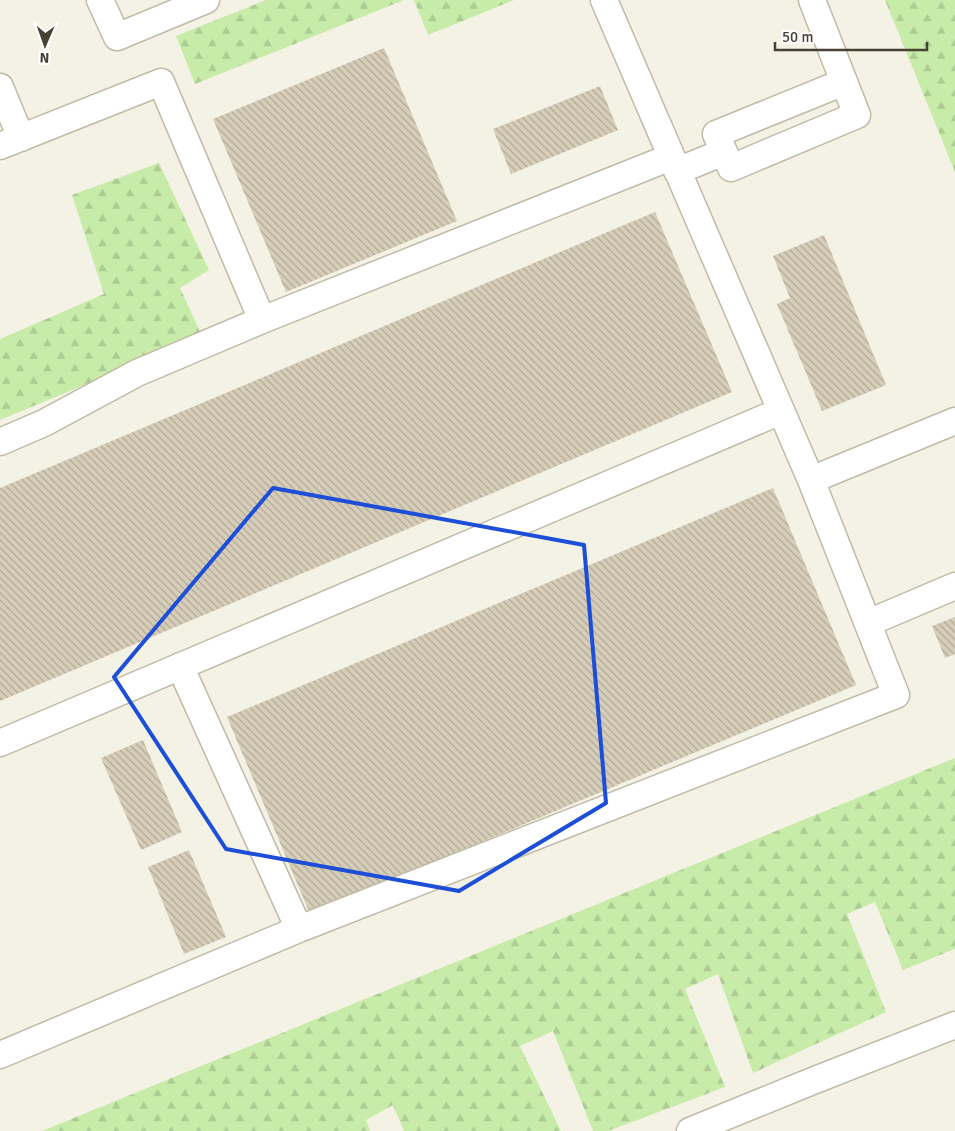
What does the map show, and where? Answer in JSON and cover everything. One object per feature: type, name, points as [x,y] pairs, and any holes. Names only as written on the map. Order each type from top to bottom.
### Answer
[{"type":"lane","points":[[100,0],[117,38],[206,0]]},
{"type":"lane","points":[[0,1055],[299,929],[896,695],[811,480],[604,0]]},
{"type":"lane","points":[[812,0],[844,82],[856,115],[731,168],[716,134],[844,82]]},
{"type":"lane","points":[[0,87],[10,142],[161,82],[262,320]]},
{"type":"lane","points":[[0,442],[44,423],[136,373],[262,320],[674,164],[724,152]]},
{"type":"lane","points":[[0,743],[781,411]]},
{"type":"lane","points":[[811,480],[955,421]]},
{"type":"lane","points":[[868,623],[955,586]]},
{"type":"lane","points":[[180,666],[299,929]]},
{"type":"lane","points":[[690,1131],[955,1025]]},
{"type":"highlighted area","points":[[273,488],[584,545],[606,803],[459,891],[226,849],[114,677]]},
{"type":"green space","points":[[266,0],[404,0],[195,84],[176,36]]},
{"type":"green space","points":[[414,0],[514,0],[428,35]]},
{"type":"green space","points":[[885,0],[955,0],[955,172]]},
{"type":"green space","points":[[159,163],[209,270],[180,288],[202,336],[0,420],[0,339],[104,294],[72,195]]},
{"type":"green space","points":[[955,758],[955,949],[903,970],[875,902],[847,914],[886,1012],[753,1073],[718,974],[685,989],[725,1087],[608,1131],[593,1131],[553,1031],[520,1046],[561,1131],[404,1131],[393,1105],[366,1120],[370,1131],[42,1131]]},
{"type":"building","points":[[384,48],[457,221],[286,292],[213,119]]},
{"type":"building","points":[[600,86],[618,130],[511,174],[493,129]]},
{"type":"building","points":[[655,212],[732,392],[0,701],[0,488]]},
{"type":"building","points":[[824,235],[886,385],[822,411],[777,304],[790,298],[773,256]]},
{"type":"building","points":[[773,488],[856,685],[310,914],[227,717]]},
{"type":"building","points":[[955,617],[955,654],[945,658],[932,626]]},
{"type":"building","points":[[143,740],[182,832],[141,850],[101,758]]},
{"type":"building","points":[[189,850],[226,937],[184,954],[148,867]]}]
